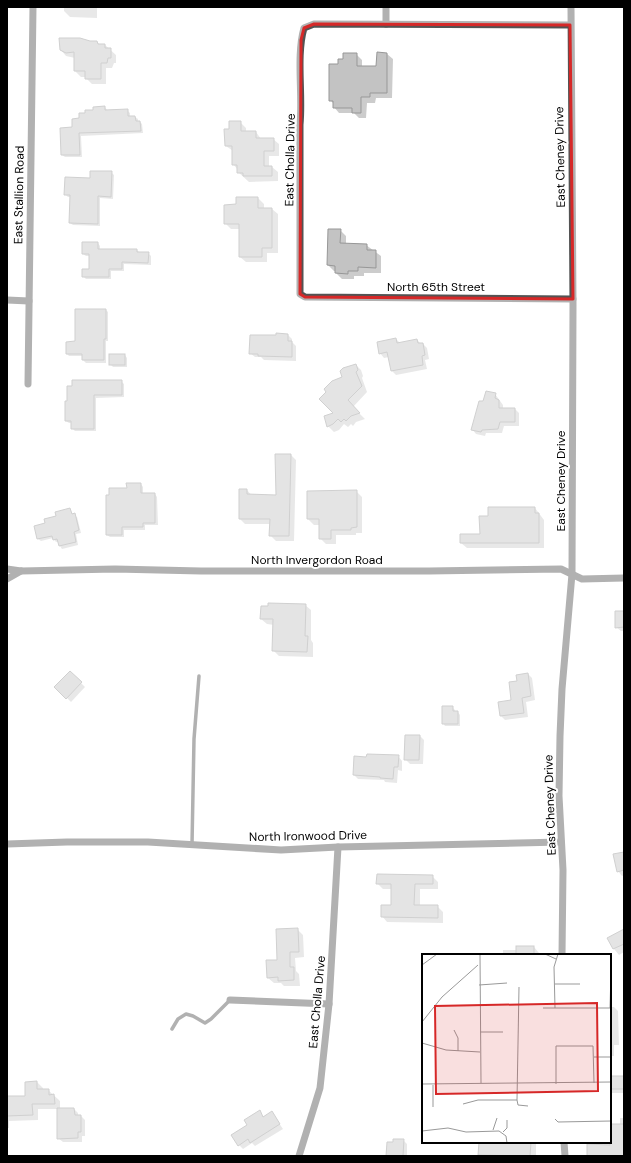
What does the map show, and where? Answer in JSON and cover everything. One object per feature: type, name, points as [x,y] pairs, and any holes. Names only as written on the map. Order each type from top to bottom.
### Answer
[{"type":"street","name":"East Stallion Road","points":[[28,384],[33,7]]},
{"type":"street","points":[[386,7],[386,24],[441,26],[570,25]]},
{"type":"street","name":"East Cheney Drive","points":[[562,954],[563,870],[559,796],[560,736],[562,689],[572,574],[573,299],[570,7]]},
{"type":"street","name":"East Cholla Drive","points":[[300,294],[300,125],[302,109],[301,40],[304,28],[314,24],[386,24]]},
{"type":"street","name":"North 65th Street","points":[[300,294],[305,297],[573,299]]},
{"type":"street","points":[[7,300],[29,301]]},
{"type":"street","name":"North Invergordon Road","points":[[7,569],[21,571],[115,569],[201,571],[429,571],[561,569],[582,579],[624,578]]},
{"type":"street","points":[[7,579],[21,571]]},
{"type":"street","name":"North Ironwood Drive","points":[[7,844],[148,842],[280,850],[338,847],[561,842]]},
{"type":"street","name":"East Cholla Drive","points":[[299,1156],[320,1088],[329,1004],[338,847]]},
{"type":"street","points":[[230,1000],[329,1004]]},
{"type":"street","points":[[564,1143],[565,1156]]},
{"type":"lane","points":[[192,845],[194,738],[199,676]]},
{"type":"lane","points":[[172,1029],[178,1019],[186,1014],[194,1016],[205,1023],[230,1000]]},
{"type":"highlighted area","points":[[314,24],[570,25],[573,299],[305,297],[300,294],[301,40],[304,28]]},
{"type":"building","points":[[59,38],[80,38],[90,41],[97,41],[98,44],[105,44],[105,48],[111,48],[111,58],[108,58],[107,63],[101,63],[101,79],[85,79],[85,71],[74,71],[74,52],[66,53],[60,50]]},
{"type":"building","points":[[377,52],[387,53],[387,93],[370,93],[370,97],[361,97],[361,113],[352,113],[352,108],[333,108],[333,101],[329,101],[329,64],[338,64],[338,59],[343,59],[343,53],[357,53],[357,66],[376,66]]},
{"type":"building","points":[[105,106],[105,110],[128,109],[128,116],[135,116],[136,121],[140,121],[141,131],[79,133],[80,155],[61,155],[60,128],[72,127],[72,119],[79,118],[79,113],[85,113],[85,110],[93,110],[93,107]]},
{"type":"building","points":[[229,121],[241,121],[241,131],[256,131],[256,138],[274,138],[274,151],[264,151],[264,166],[272,166],[272,176],[243,176],[243,173],[237,173],[237,165],[232,165],[232,146],[225,146],[224,129],[229,129]]},
{"type":"building","points":[[90,171],[112,171],[111,197],[98,196],[98,224],[69,223],[70,195],[64,195],[65,177],[90,178]]},
{"type":"building","points":[[236,197],[258,197],[258,208],[272,208],[272,248],[262,248],[262,257],[239,257],[239,224],[224,224],[224,205],[236,204]]},
{"type":"building","points":[[328,229],[341,229],[340,243],[367,244],[367,250],[376,250],[376,268],[358,267],[358,271],[348,271],[348,274],[335,273],[335,266],[327,265]]},
{"type":"building","points":[[82,242],[98,242],[98,249],[137,249],[137,252],[149,252],[148,263],[122,262],[122,269],[109,269],[109,277],[82,277],[82,269],[89,269],[89,254],[82,254]]},
{"type":"building","points":[[75,309],[106,309],[104,360],[82,360],[82,354],[66,354],[66,342],[75,341]]},
{"type":"building","points":[[276,333],[288,334],[288,341],[292,341],[292,357],[258,356],[258,354],[249,354],[250,335],[276,335]]},
{"type":"building","points":[[396,338],[397,343],[417,339],[418,343],[423,343],[425,355],[422,356],[423,365],[391,371],[387,352],[379,354],[377,342]]},
{"type":"building","points":[[109,354],[125,354],[125,365],[109,365]]},
{"type":"building","points":[[356,364],[358,370],[356,372],[362,386],[348,400],[360,413],[351,416],[346,421],[344,419],[341,422],[338,419],[327,427],[324,416],[333,413],[319,399],[326,392],[324,389],[332,381],[342,377],[340,371],[343,368]]},
{"type":"building","points":[[72,380],[122,380],[122,395],[94,395],[94,429],[71,429],[71,421],[65,421],[67,386],[72,386]]},
{"type":"building","points":[[486,391],[496,393],[495,398],[499,400],[499,408],[515,408],[515,422],[500,422],[498,429],[482,430],[481,432],[471,430],[479,401],[483,401]]},
{"type":"building","points":[[275,454],[291,454],[289,536],[269,536],[270,519],[239,519],[239,489],[247,489],[247,494],[276,495]]},
{"type":"building","points":[[126,483],[141,483],[141,493],[155,493],[155,523],[143,523],[143,527],[122,527],[122,535],[106,535],[106,495],[109,495],[109,488],[127,488]]},
{"type":"building","points":[[357,490],[357,527],[351,528],[351,530],[331,530],[331,539],[319,539],[319,519],[307,519],[307,491]]},
{"type":"building","points":[[488,507],[535,507],[535,513],[539,513],[539,543],[460,543],[460,534],[480,534],[479,516],[488,516]]},
{"type":"building","points":[[70,508],[72,514],[75,513],[79,530],[74,532],[76,542],[59,546],[57,539],[53,540],[52,536],[37,539],[34,526],[45,523],[44,519],[56,516],[55,512]]},
{"type":"building","points":[[268,603],[306,604],[305,636],[308,636],[307,652],[272,651],[273,619],[260,619],[261,606],[268,606]]},
{"type":"building","points":[[615,611],[624,611],[624,627],[615,628]]},
{"type":"building","points":[[70,671],[82,682],[66,699],[54,687]]},
{"type":"building","points":[[528,673],[531,696],[522,698],[524,713],[500,716],[498,702],[511,700],[509,682],[517,681],[516,675]]},
{"type":"building","points":[[442,706],[453,706],[453,711],[458,711],[458,724],[442,724]]},
{"type":"building","points":[[405,735],[420,735],[419,760],[404,760]]},
{"type":"building","points":[[367,754],[399,755],[398,767],[394,767],[393,779],[353,775],[354,756],[366,757]]},
{"type":"building","points":[[624,852],[624,870],[617,872],[613,854]]},
{"type":"building","points":[[377,874],[433,875],[433,884],[415,884],[414,905],[438,905],[438,918],[381,917],[381,905],[391,905],[391,884],[376,884]]},
{"type":"building","points":[[298,928],[299,952],[290,952],[290,967],[294,967],[294,980],[278,981],[278,977],[267,978],[266,960],[277,960],[276,929]]},
{"type":"building","points":[[624,929],[624,944],[613,949],[607,938]]},
{"type":"building","points":[[516,946],[534,946],[534,954],[516,954]]},
{"type":"building","points":[[611,1076],[624,1076],[624,1089],[611,1089]]},
{"type":"building","points":[[37,1081],[37,1089],[49,1089],[49,1095],[54,1094],[55,1104],[32,1104],[33,1115],[7,1116],[7,1096],[25,1096],[25,1082]]},
{"type":"building","points":[[57,1108],[74,1108],[75,1115],[81,1115],[81,1132],[78,1132],[78,1138],[57,1139]]},
{"type":"building","points":[[260,1110],[263,1117],[272,1111],[280,1124],[250,1143],[248,1139],[238,1146],[231,1135],[247,1125],[244,1120]]},
{"type":"building","points":[[611,1124],[624,1124],[624,1156],[587,1156],[587,1144],[610,1145]]},
{"type":"building","points":[[393,1139],[404,1139],[403,1156],[386,1156],[387,1142],[393,1142]]},
{"type":"building","points":[[479,1143],[531,1143],[530,1156],[478,1155]]}]
